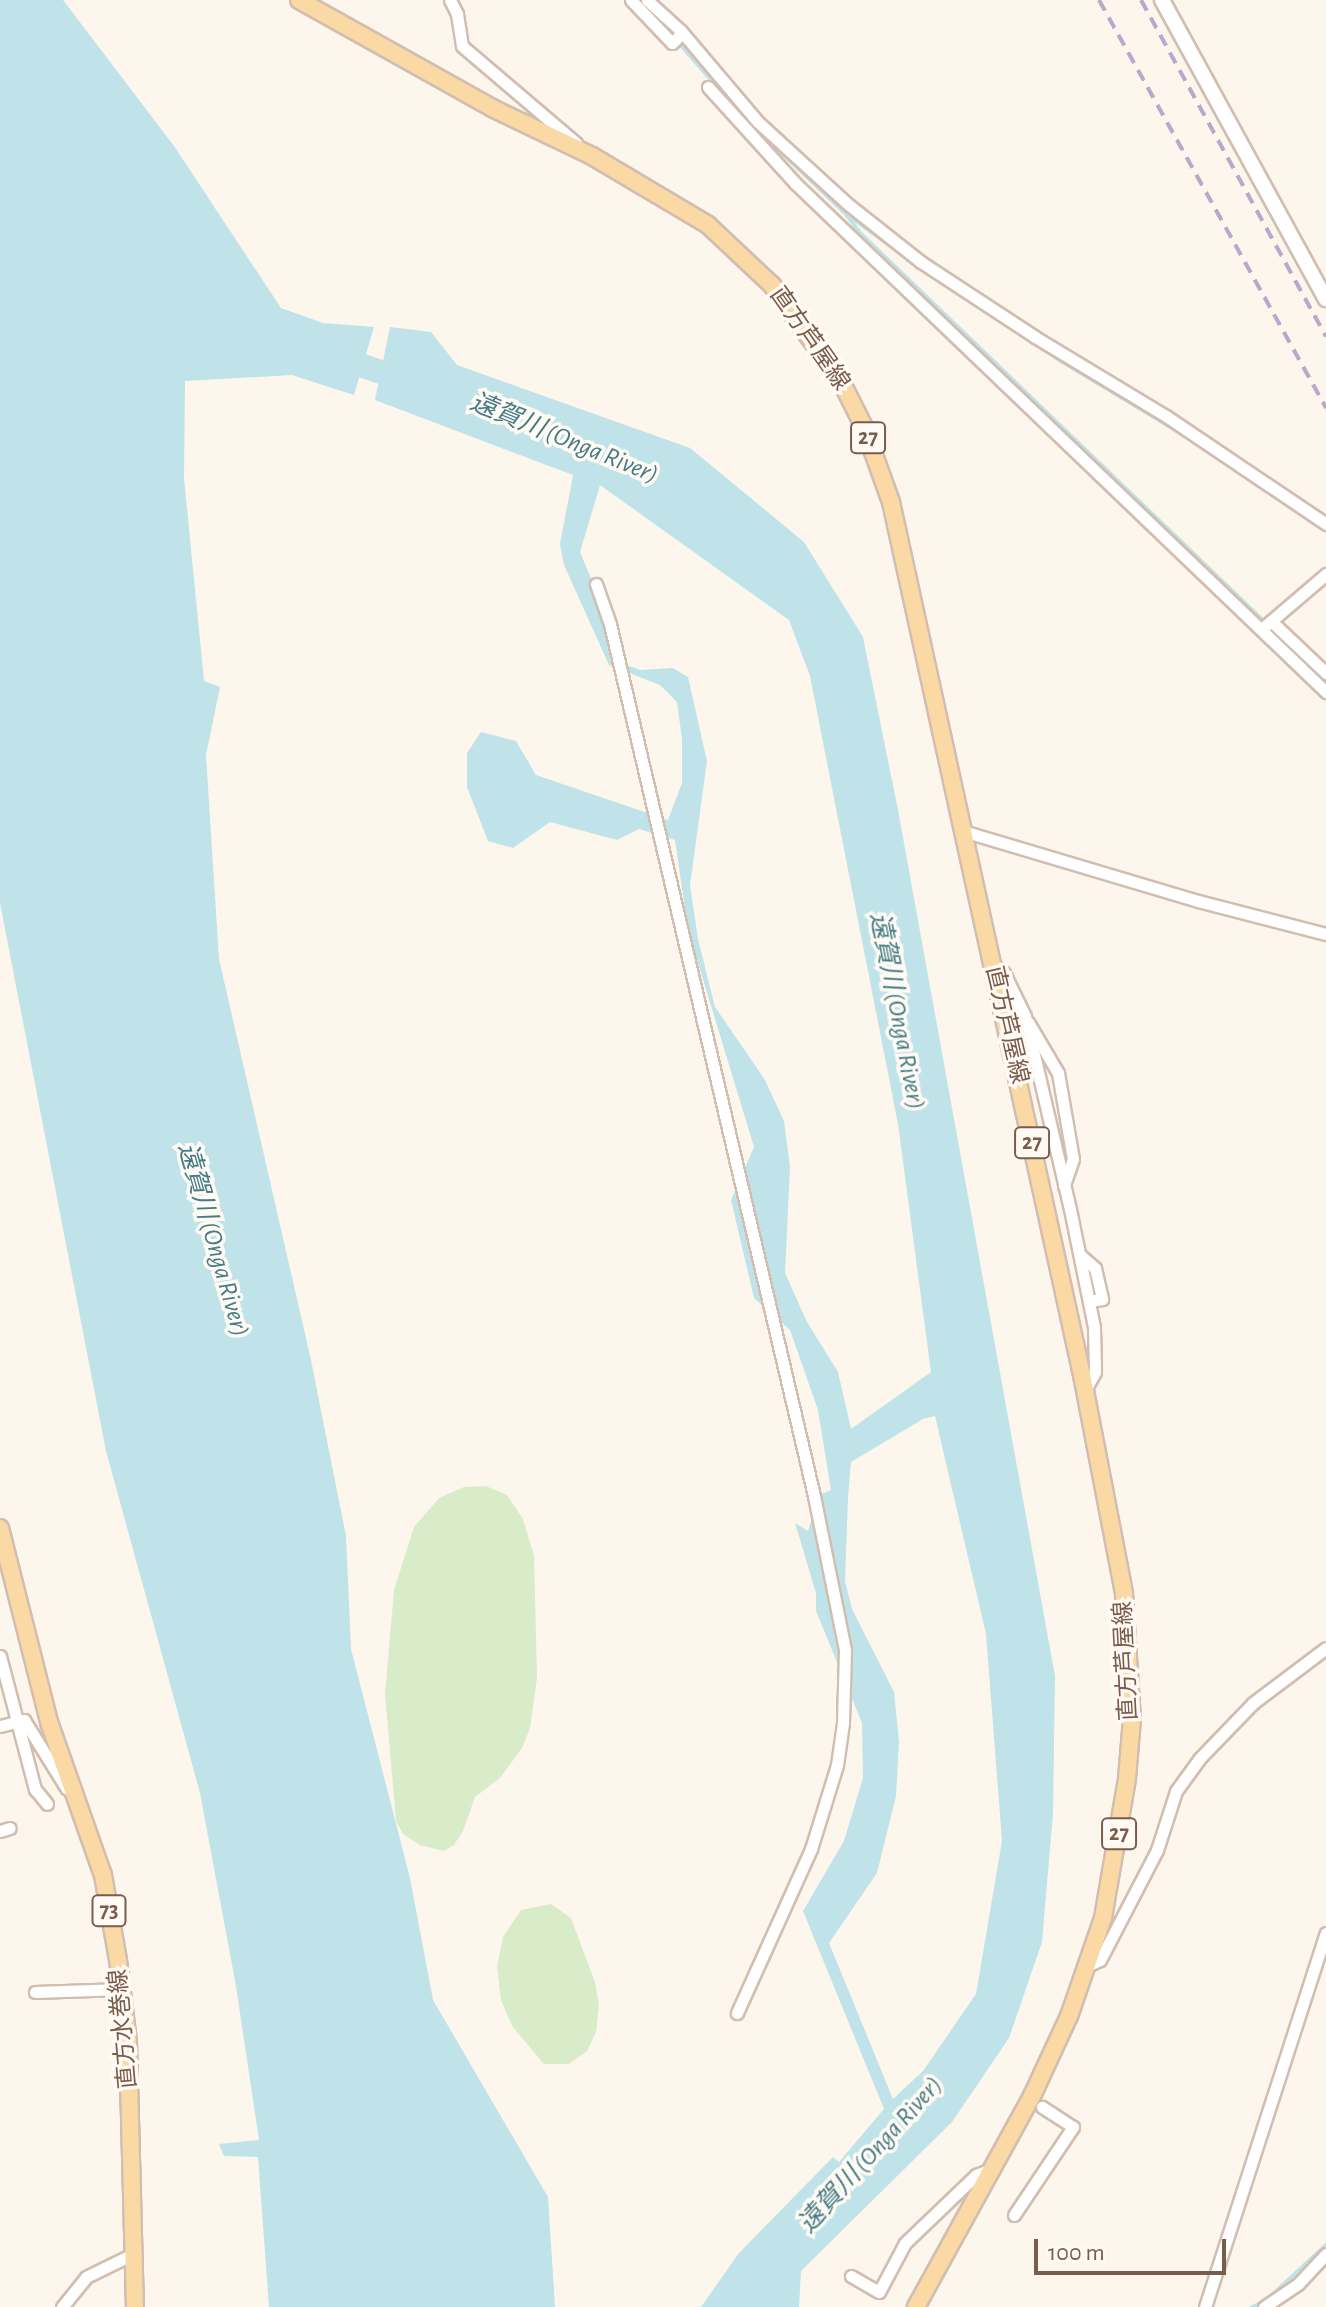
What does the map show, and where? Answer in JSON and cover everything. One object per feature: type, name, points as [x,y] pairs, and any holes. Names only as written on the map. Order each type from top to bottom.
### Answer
[{"type":"main road","name":"直方芦屋線","points":[[299,0],[465,93],[592,156],[708,225],[772,285],[842,383],[864,427],[891,502],[1084,1390],[1124,1593],[1132,1719],[1114,1866],[1087,1966],[1032,2096],[916,2307]]},
{"type":"main road","name":"直方水巻線","points":[[0,1528],[49,1722],[103,1875],[128,2042],[135,2307]]},
{"type":"street","points":[[450,0],[457,14],[462,46],[592,156]]},
{"type":"street","points":[[631,0],[679,37]]},
{"type":"street","points":[[647,0],[758,122],[849,205],[921,262],[1035,337],[1166,416],[1326,524]]},
{"type":"street","points":[[1162,0],[1326,299]]},
{"type":"street","points":[[708,87],[795,183],[1326,692]]},
{"type":"street","points":[[1326,574],[1268,624],[1326,673]]},
{"type":"street","points":[[596,584],[610,624],[814,1496],[845,1650],[843,1723],[837,1765],[811,1849],[737,2013]]},
{"type":"street","points":[[963,831],[1198,901],[1326,934]]},
{"type":"street","points":[[993,964],[1004,973],[1025,1019],[1058,1073],[1073,1159],[1064,1185]]},
{"type":"street","points":[[1025,1019],[1089,1301],[1095,1372],[1084,1390]]},
{"type":"street","points":[[1087,1966],[1100,1960],[1157,1850],[1176,1791],[1199,1759],[1253,1703],[1326,1648]]},
{"type":"street","points":[[0,1656],[35,1789],[47,1804]]},
{"type":"street","points":[[0,1726],[24,1720],[80,1810]]},
{"type":"street","points":[[1205,2307],[1326,1933]]},
{"type":"street","points":[[35,1992],[122,1989]]},
{"type":"street","points":[[1014,2215],[1073,2127],[1042,2107]]},
{"type":"street","points":[[851,2276],[879,2292],[905,2243],[976,2175],[992,2169]]},
{"type":"street","points":[[62,2307],[86,2277],[135,2253]]},
{"type":"street","points":[[1264,2307],[1298,2284],[1326,2254]]},
{"type":"green space","points":[[486,1486],[507,1495],[523,1519],[534,1556],[537,1678],[530,1728],[522,1748],[500,1778],[475,1797],[463,1831],[454,1845],[444,1851],[420,1845],[403,1834],[396,1821],[385,1694],[394,1590],[414,1527],[439,1498],[464,1487]]},
{"type":"green space","points":[[551,1904],[571,1918],[595,1982],[599,2004],[596,2032],[587,2051],[569,2064],[544,2064],[512,2026],[501,2000],[497,1967],[503,1937],[521,1910]]},
{"type":"water","points":[[0,0],[63,0],[174,146],[281,308],[323,323],[374,327],[354,395],[292,375],[185,381],[184,478],[204,681],[220,687],[206,755],[219,959],[311,1360],[346,1536],[351,1649],[410,1878],[433,2000],[548,2197],[555,2307],[269,2307],[258,2157],[224,2156],[219,2144],[259,2140],[236,1986],[200,1793],[106,1451],[0,903]]},
{"type":"water","points":[[390,327],[431,332],[457,365],[690,448],[804,542],[863,637],[898,810],[1055,1676],[1053,1813],[1042,1942],[1009,2038],[952,2122],[801,2271],[799,2307],[701,2307],[739,2253],[833,2157],[839,2162],[884,2109],[803,1911],[844,1841],[863,1778],[862,1723],[816,1611],[816,1593],[795,1523],[808,1531],[819,1495],[831,1490],[818,1410],[790,1330],[754,1298],[731,1200],[754,1147],[688,930],[675,840],[639,829],[617,840],[550,822],[513,848],[488,841],[467,787],[467,753],[481,732],[516,741],[536,775],[668,820],[682,783],[682,739],[677,702],[660,685],[609,665],[564,565],[560,544],[573,475],[375,400]],"holes":[[[600,485],[789,620],[810,676],[898,1124],[931,1372],[851,1429],[838,1372],[807,1322],[785,1273],[790,1167],[784,1121],[765,1080],[715,1007],[698,939],[690,885],[707,761],[688,677],[673,668],[640,670],[627,665],[580,552]],[[935,1416],[986,1634],[1002,1841],[976,1994],[923,2071],[893,2099],[829,1943],[877,1873],[896,1796],[899,1742],[894,1692],[852,1609],[845,1581],[848,1498],[851,1462],[923,1419]]]},
{"type":"waterway","points":[[650,10],[742,115],[846,214],[859,232],[1326,681]]},
{"type":"waterway","points":[[848,215],[915,264]]},
{"type":"waterway","points":[[959,293],[1061,361],[1192,440]]},
{"type":"waterway","name":"遠賀川 (Onga River)","points":[[331,355],[410,382]]},
{"type":"waterway","points":[[1202,447],[1326,531]]},
{"type":"waterway","points":[[1272,2295],[1326,2245]]},
{"type":"waterway","points":[[1252,2307],[1262,2303]]},
{"type":"railway","points":[[1099,0],[1326,408]]},
{"type":"railway","points":[[1141,0],[1326,336]]}]
